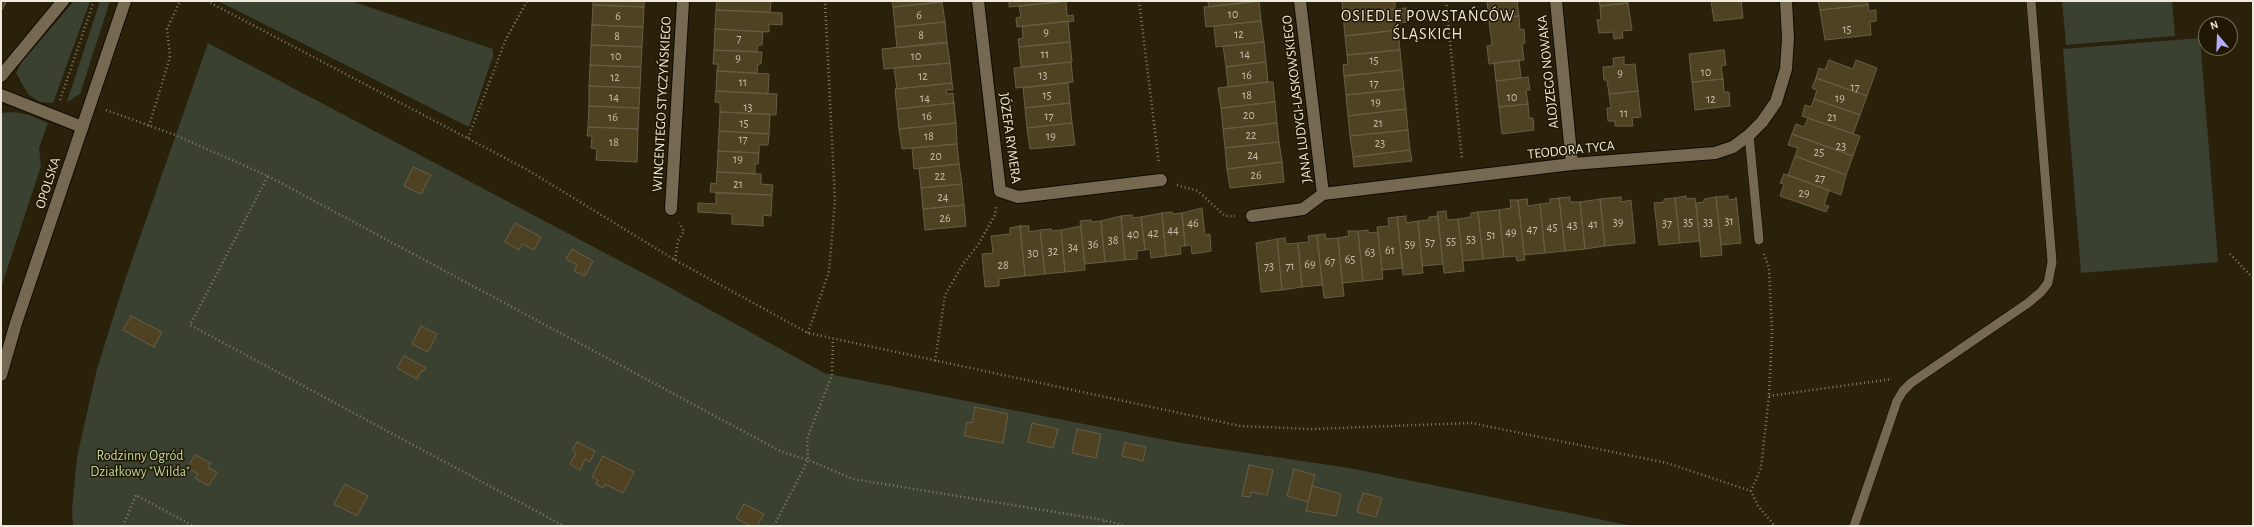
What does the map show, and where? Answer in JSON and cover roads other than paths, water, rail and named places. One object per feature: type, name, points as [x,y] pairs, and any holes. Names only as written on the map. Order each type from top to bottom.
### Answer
[{"type":"street","points":[[1,76],[63,1]]},
{"type":"street","name":"OPOLSKA","points":[[1,375],[16,324],[125,1]]},
{"type":"street","name":"WINCENTEGO STYCZYŃSKIEGO","points":[[671,209],[682,1]]},
{"type":"street","name":"JÓZEFA RYMERA","points":[[978,1],[1000,191],[1018,197],[1161,180]]},
{"type":"street","name":"JANA LUDYGI-LASKOWSKIEGO","points":[[1300,1],[1323,194]]},
{"type":"street","name":"ALOJZEGO NOWAKA","points":[[1556,1],[1572,164]]},
{"type":"street","name":"TEODORA TYCA","points":[[1323,194],[1572,164],[1714,153],[1733,147],[1749,135],[1762,122],[1776,102],[1786,69],[1788,38],[1786,1]]},
{"type":"street","points":[[1,95],[82,127]]},
{"type":"street","points":[[1252,216],[1304,209],[1323,194]]},
{"type":"lane","points":[[1854,526],[1897,401],[1903,391],[1911,383],[2028,303],[2041,292],[2048,283],[2051,272],[2031,1]]},
{"type":"lane","points":[[1749,135],[1759,240]]},
{"type":"district","name":"OSIEDLE POWSTAŃCÓW ŚLĄSKICH","points":[[1428,25]]},
{"type":"park label","name":"Rodzinny Ogród Działkowy \"Wilda\"","points":[[140,464]]}]
